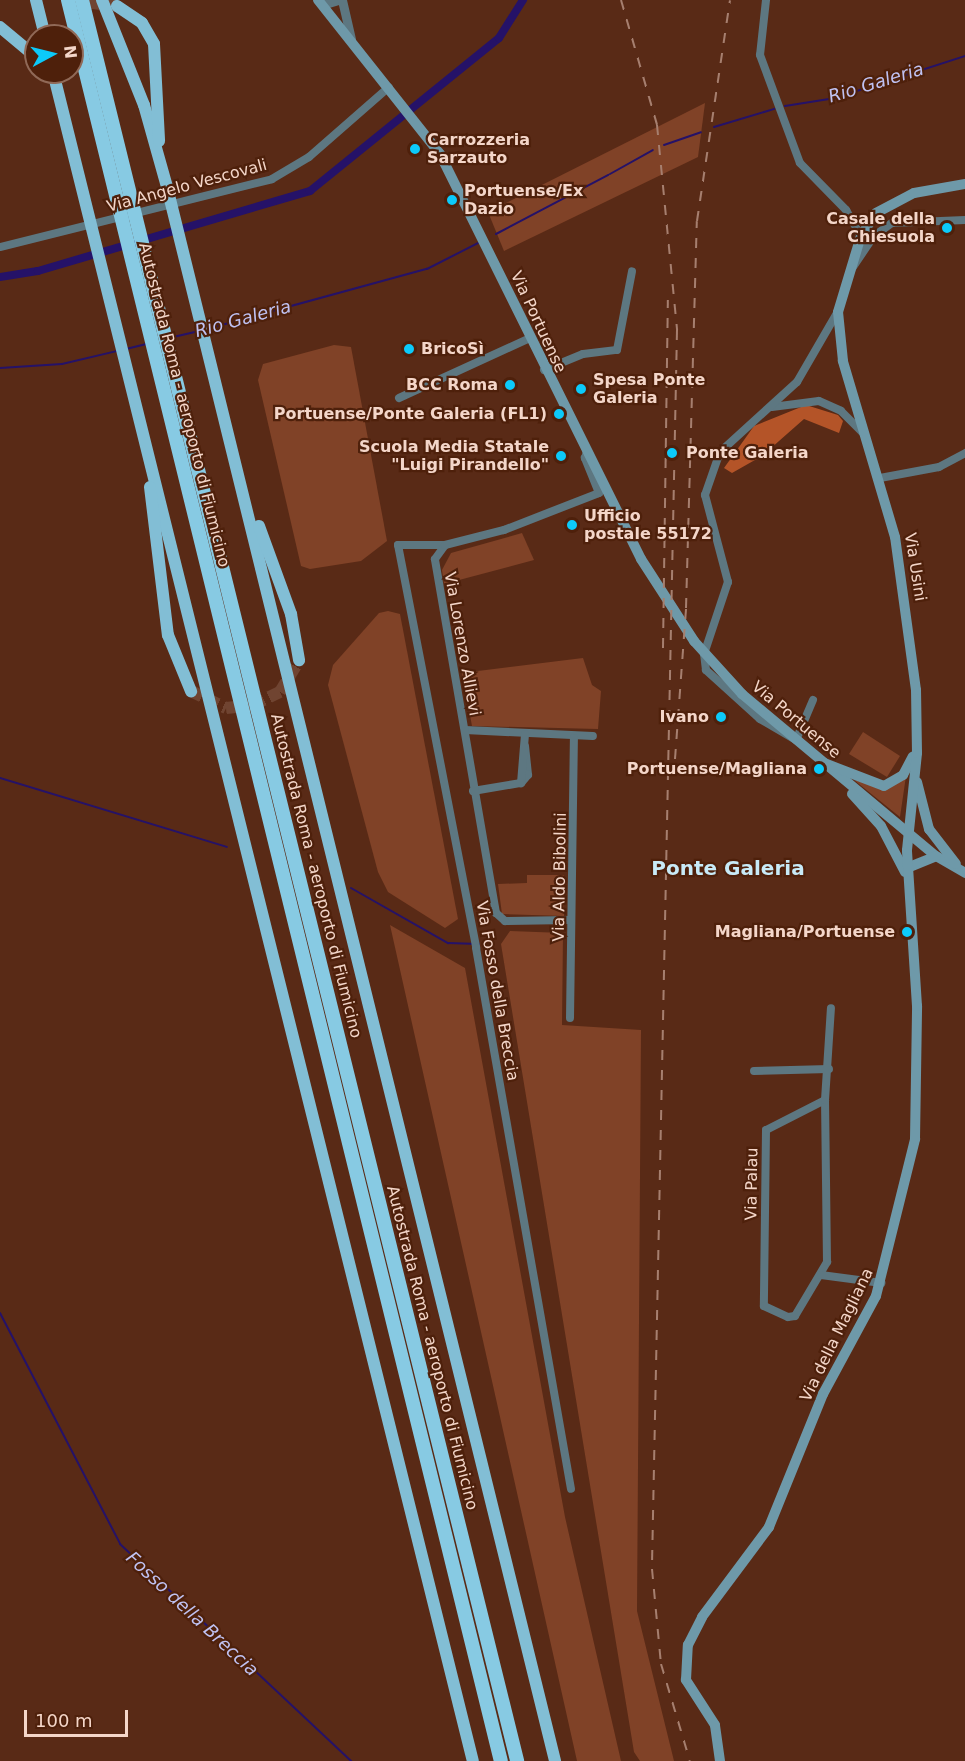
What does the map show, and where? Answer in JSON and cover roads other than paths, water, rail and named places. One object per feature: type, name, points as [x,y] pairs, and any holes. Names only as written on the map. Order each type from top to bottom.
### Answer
[{"type":"highway","points":[[36,0],[42,24]]},
{"type":"highway","name":"Autostrada Roma - aeroporto di Fiumicino","points":[[68,0],[123,194],[517,1761]]},
{"type":"highway","name":"Autostrada Roma - aeroporto di Fiumicino","points":[[82,0],[123,194]]},
{"type":"highway","points":[[102,0],[160,160],[167,187],[555,1761]]},
{"type":"highway","points":[[117,6],[142,23],[155,47],[160,160]]},
{"type":"highway","points":[[0,27],[24,47]]},
{"type":"highway","points":[[51,84],[64,116]]},
{"type":"highway","points":[[56,84],[473,1761]]},
{"type":"highway","name":"Autostrada Roma - aeroporto di Fiumicino","points":[[172,391],[501,1761]]},
{"type":"highway","points":[[136,400],[168,635],[191,691]]},
{"type":"highway","points":[[237,466],[291,614],[299,660]]},
{"type":"main road","name":"Via Portuense","points":[[321,2],[417,122],[473,217],[528,339],[663,598],[742,694],[936,856],[965,873]]},
{"type":"main road","points":[[838,312],[861,236],[876,213],[895,200],[965,184]]},
{"type":"main road","name":"Via Usini","points":[[838,312],[842,354],[880,478],[902,574],[917,748],[908,833],[907,868]]},
{"type":"main road","points":[[824,763],[884,786],[903,775],[917,748]]},
{"type":"main road","points":[[915,767],[930,829],[965,873]]},
{"type":"main road","points":[[847,783],[891,843],[908,881]]},
{"type":"main road","points":[[907,868],[936,856]]},
{"type":"main road","name":"Via della Magliana","points":[[720,1761],[715,1725],[686,1680],[687,1645],[702,1617],[769,1527],[825,1389],[881,1283],[915,1139],[917,1006],[907,868]]},
{"type":"street","points":[[321,2],[340,0],[351,39]]},
{"type":"street","points":[[766,0],[759,37],[764,67],[793,144],[805,170],[846,210],[861,236]]},
{"type":"street","name":"Via Angelo Vescovali","points":[[0,247],[272,179],[309,157],[389,87]]},
{"type":"street","points":[[850,267],[876,233],[892,223],[965,220]]},
{"type":"street","points":[[544,370],[579,355],[617,350],[632,271]]},
{"type":"street","points":[[813,699],[796,740],[760,719],[712,680],[704,662],[728,582],[707,516],[709,474],[725,444],[769,408],[804,373],[838,312]]},
{"type":"street","points":[[399,398],[528,339]]},
{"type":"street","points":[[769,408],[802,400],[824,403],[849,417],[870,442]]},
{"type":"street","points":[[445,545],[504,530],[599,493],[585,458],[587,451]]},
{"type":"street","points":[[880,478],[939,467],[965,453]]},
{"type":"street","name":"Via Lorenzo Allievi","points":[[445,545],[436,555],[436,574],[465,730],[473,791],[500,920],[569,920]]},
{"type":"street","name":"Via Fosso della Breccia","points":[[445,545],[398,546],[476,949],[571,1489]]},
{"type":"street","points":[[465,730],[574,738],[593,736]]},
{"type":"street","points":[[473,791],[521,783],[525,734]]},
{"type":"street","name":"Via Aldo Bibolini","points":[[570,1017],[569,920],[574,738]]},
{"type":"street","points":[[831,1008],[829,1070],[825,1100],[827,1258],[821,1275],[881,1283]]},
{"type":"street","points":[[754,1071],[829,1070]]},
{"type":"street","name":"Via Palau","points":[[821,1275],[795,1316],[764,1306],[766,1130],[825,1100]]},
{"type":"waterway","points":[[0,277],[38,271],[310,191],[499,38],[523,0]]},
{"type":"waterway","name":"Rio Galeria","points":[[785,106],[835,98],[965,56]]},
{"type":"waterway","name":"Rio Galeria","points":[[714,127],[774,109]]},
{"type":"waterway","name":"Rio Galeria","points":[[664,145],[701,132]]},
{"type":"waterway","name":"Rio Galeria","points":[[610,174],[653,150]]},
{"type":"waterway","name":"Rio Galeria","points":[[496,234],[608,175]]},
{"type":"waterway","name":"Rio Galeria","points":[[207,329],[427,269],[478,243]]},
{"type":"waterway","name":"Rio Galeria","points":[[169,338],[199,331]]},
{"type":"waterway","name":"Rio Galeria","points":[[126,349],[146,344]]},
{"type":"waterway","name":"Rio Galeria","points":[[0,368],[62,364],[117,351]]},
{"type":"waterway","points":[[0,778],[227,847]]},
{"type":"waterway","points":[[351,888],[448,943],[479,944]]},
{"type":"waterway","name":"Fosso della Breccia","points":[[0,1313],[120,1544],[351,1761]]},
{"type":"tunnel","points":[[70,0],[117,6]]},
{"type":"tunnel","points":[[191,691],[226,708],[253,705],[280,692],[299,660]]},
{"type":"railway","points":[[621,0],[657,125],[677,330],[652,1569],[661,1664],[690,1761]]},
{"type":"railway","points":[[675,759],[686,608],[697,221],[730,0]]},
{"type":"railway","points":[[663,648],[668,300]]},
{"type":"place","name":"Carrozzeria Sarzauto","points":[[415,149]]},
{"type":"place","name":"Portuense/Ex Dazio","points":[[452,200]]},
{"type":"place","name":"Casale della Chiesuola","points":[[947,228]]},
{"type":"place","name":"BricoSì","points":[[409,349]]},
{"type":"place","name":"BCC Roma","points":[[510,385]]},
{"type":"place","name":"Spesa Ponte Galeria","points":[[581,389]]},
{"type":"place","name":"Portuense/Ponte Galeria (FL1)","points":[[559,414]]},
{"type":"place","name":"Ponte Galeria","points":[[672,453]]},
{"type":"place","name":"Scuola Media Statale \"Luigi Pirandello\"","points":[[561,456]]},
{"type":"place","name":"Ufficio postale 55172","points":[[572,525]]},
{"type":"place","name":"Ivano","points":[[721,717]]},
{"type":"place","name":"Portuense/Magliana","points":[[819,769]]},
{"type":"place","name":"Magliana/Portuense","points":[[907,932]]},
{"type":"district","name":"Ponte Galeria","points":[[728,868]]}]
